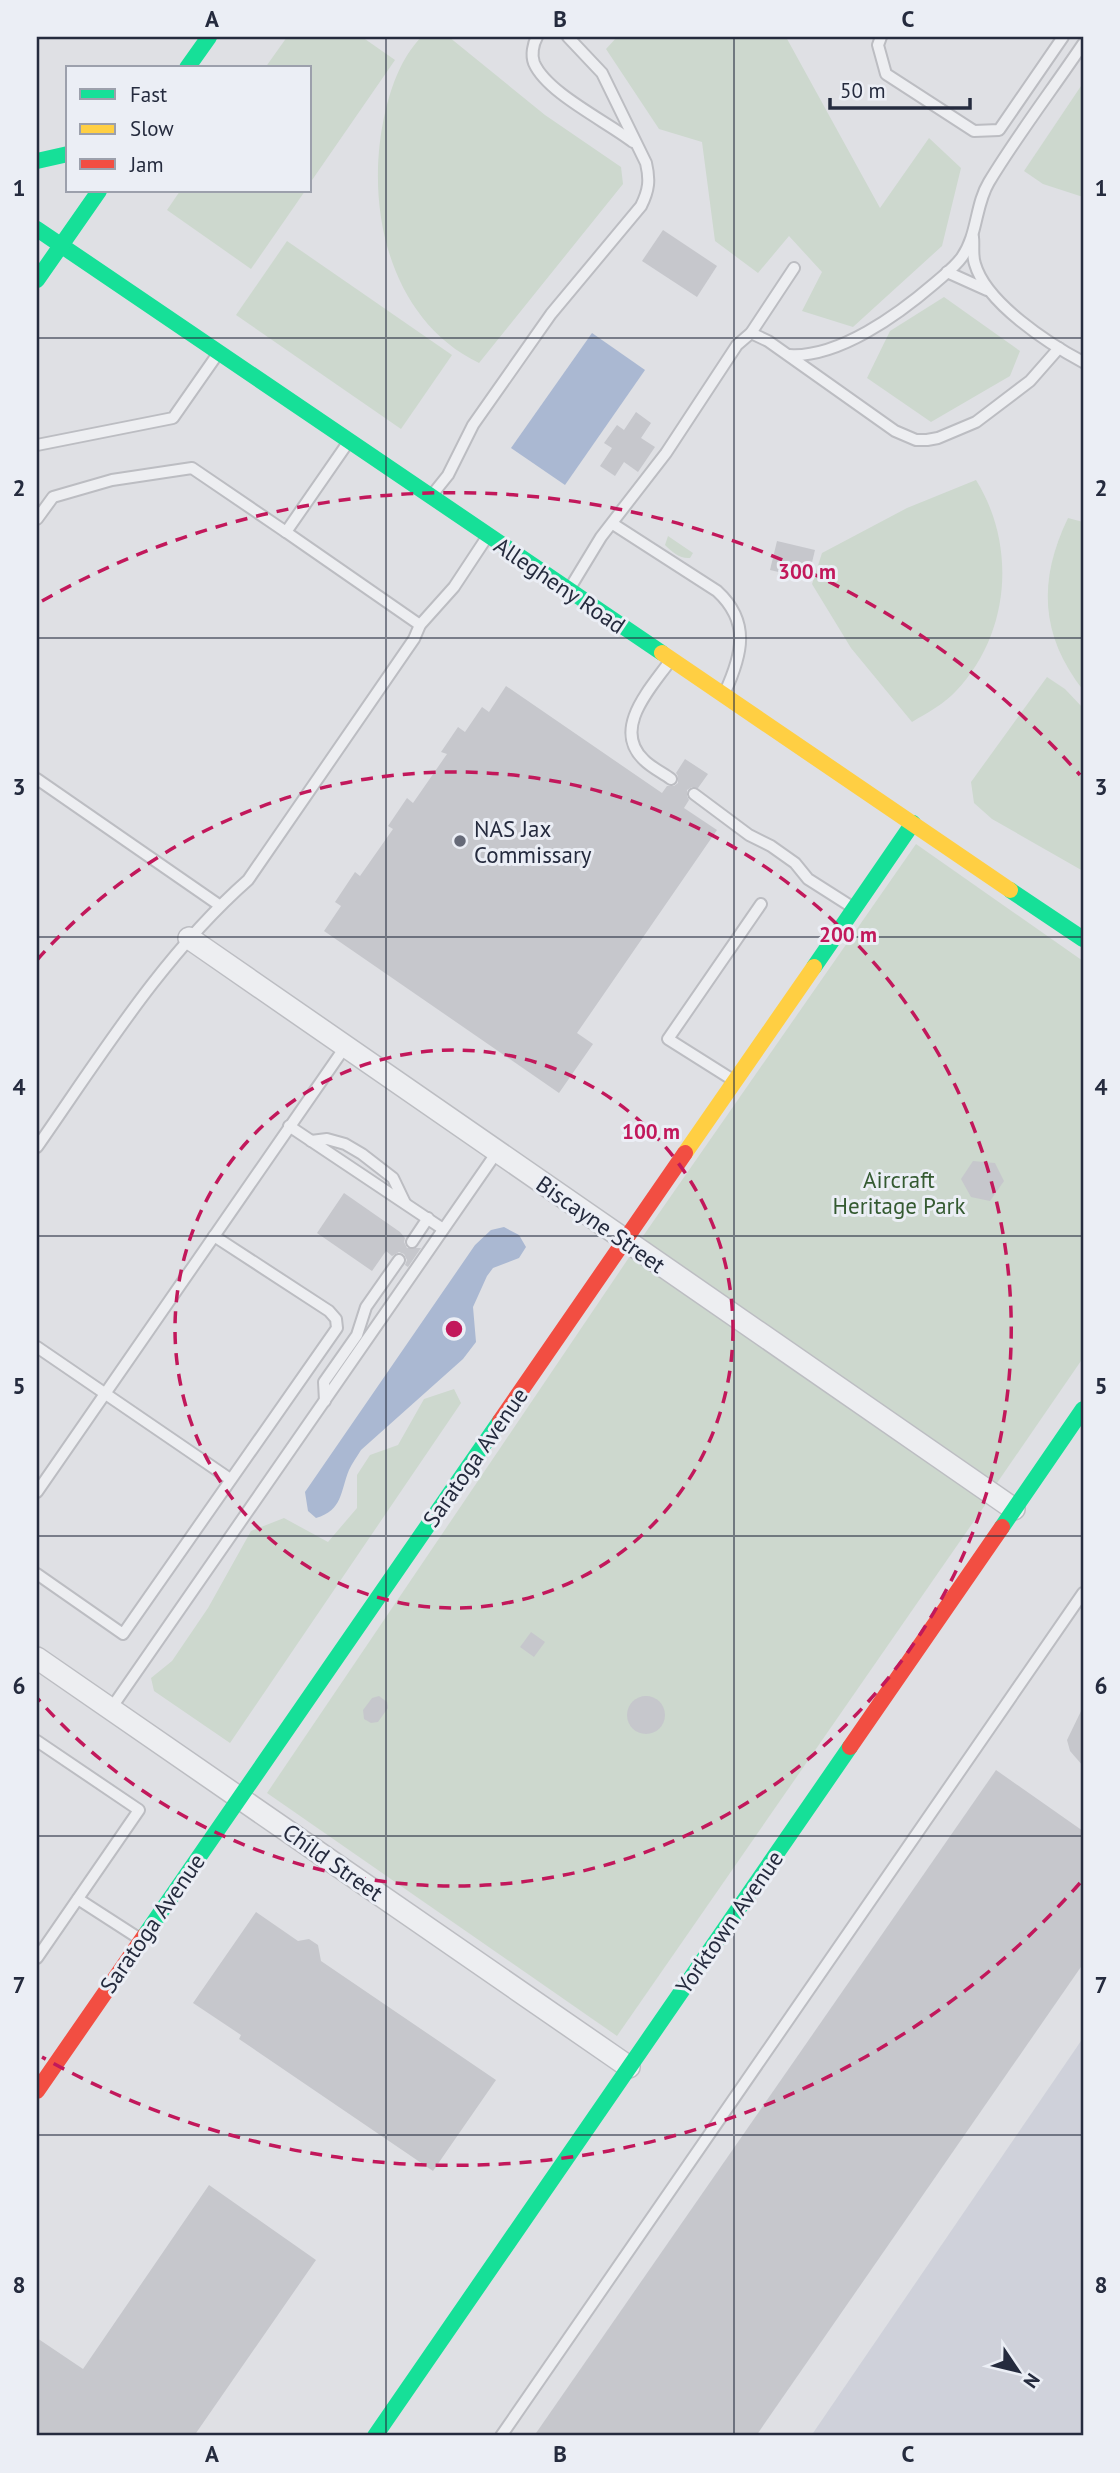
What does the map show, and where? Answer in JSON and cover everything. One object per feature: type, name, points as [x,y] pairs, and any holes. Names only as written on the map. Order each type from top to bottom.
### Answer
[{"type":"street","points":[[188,66],[209,37]]},
{"type":"street","points":[[37,161],[66,154]]},
{"type":"street","points":[[37,280],[98,192]]},
{"type":"street","name":"Allegheny Road","points":[[37,229],[1083,939]]},
{"type":"street","name":"Saratoga Avenue","points":[[37,2091],[914,823]]},
{"type":"street","name":"Biscayne Street","points":[[190,938],[1014,1510]]},
{"type":"street","name":"Yorktown Avenue","points":[[375,2436],[1083,1409]]},
{"type":"street","name":"Child Street","points":[[37,1658],[629,2067]]},
{"type":"lane","points":[[537,37],[533,57],[544,77],[555,89],[635,144]]},
{"type":"lane","points":[[430,497],[447,475],[473,425],[543,325],[641,206],[648,192],[646,163],[602,74],[568,37]]},
{"type":"lane","points":[[881,37],[878,45],[886,74],[974,131],[999,130],[1063,37]]},
{"type":"lane","points":[[789,355],[803,356],[856,338],[887,321],[962,257],[973,234],[987,184],[1083,44]]},
{"type":"lane","points":[[973,234],[974,262],[989,291],[1001,306],[1083,362]]},
{"type":"lane","points":[[568,590],[601,537],[666,453],[737,345],[751,333],[794,268]]},
{"type":"lane","points":[[947,272],[968,279],[989,291]]},
{"type":"lane","points":[[751,333],[758,334],[789,355],[895,431],[916,440],[938,438],[976,422],[1031,381],[1059,348]]},
{"type":"lane","points":[[37,445],[173,418],[219,353]]},
{"type":"lane","points":[[286,532],[349,441]]},
{"type":"lane","points":[[37,520],[53,497],[112,480],[192,468],[420,625]]},
{"type":"lane","points":[[613,524],[717,591],[728,602],[740,627],[741,640],[736,668],[723,695]]},
{"type":"lane","points":[[37,1147],[167,961],[219,905],[248,880],[414,639],[420,625],[454,587],[488,536]]},
{"type":"lane","points":[[671,660],[634,713],[631,731],[632,744],[644,760],[671,779]]},
{"type":"lane","points":[[37,779],[219,905]]},
{"type":"lane","points":[[694,794],[749,835],[795,863],[808,879],[854,909]]},
{"type":"lane","points":[[736,1081],[668,1039],[761,904]]},
{"type":"lane","points":[[37,1492],[345,1047]]},
{"type":"lane","points":[[289,1126],[443,1229]]},
{"type":"lane","points":[[311,1141],[327,1139],[345,1144],[362,1154],[393,1178],[405,1203]]},
{"type":"lane","points":[[110,1710],[497,1152]]},
{"type":"lane","points":[[412,1242],[429,1218]]},
{"type":"lane","points":[[37,1574],[123,1634],[337,1328],[337,1320],[329,1311],[214,1236]]},
{"type":"lane","points":[[325,1401],[324,1382],[357,1335],[366,1307],[399,1260]]},
{"type":"lane","points":[[37,1347],[230,1479]]},
{"type":"lane","points":[[501,2436],[1083,1593]]},
{"type":"lane","points":[[37,1741],[139,1810],[37,1958]]},
{"type":"lane","points":[[78,1899],[141,1940]]},
{"type":"shaded area","points":[[1083,2038],[1083,2436],[811,2436]]},
{"type":"green space","points":[[287,37],[362,37],[395,60],[312,180],[312,66],[266,66]]},
{"type":"green space","points":[[421,37],[449,37],[545,115],[621,167],[623,184],[479,363],[448,343],[423,318],[404,289],[390,256],[382,220],[378,184],[379,148],[385,113],[398,72]]},
{"type":"green space","points":[[617,37],[786,37],[880,208],[929,138],[961,168],[942,246],[853,327],[802,311],[822,272],[789,236],[758,273],[715,241],[702,142],[659,129],[606,49]]},
{"type":"green space","points":[[1083,83],[1083,197],[1043,184],[1024,171]]},
{"type":"green space","points":[[179,192],[304,192],[251,269],[167,210]]},
{"type":"green space","points":[[287,241],[452,355],[401,429],[236,315]]},
{"type":"green space","points":[[944,297],[1020,351],[1010,376],[931,422],[867,378],[890,331]]},
{"type":"green space","points":[[976,480],[998,533],[1002,589],[997,617],[988,643],[974,668],[956,691],[912,722],[851,648],[812,584],[822,553],[907,508]]},
{"type":"green space","points":[[1068,518],[1083,522],[1083,690],[1058,649],[1048,607],[1052,563]]},
{"type":"green space","points":[[668,536],[693,553],[690,558],[680,556],[665,545]]},
{"type":"green space","points":[[1047,677],[1065,689],[1083,708],[1083,871],[992,819],[974,803],[971,782]]},
{"type":"green space","name":"Aircraft Heritage Park","points":[[916,844],[1083,961],[1083,1358],[997,1483],[641,1239]]},
{"type":"green space","points":[[632,1253],[990,1498],[617,2036],[267,1793]]},
{"type":"green space","points":[[454,1389],[461,1403],[230,1743],[154,1691],[151,1678],[172,1661],[208,1608],[251,1531],[284,1518],[328,1542],[357,1508],[357,1475],[370,1455],[398,1445],[424,1399]]},
{"type":"water","points":[[592,333],[645,370],[565,485],[511,448]]},
{"type":"water","points":[[504,1227],[519,1235],[526,1247],[519,1258],[493,1268],[487,1276],[473,1307],[476,1342],[463,1359],[361,1450],[349,1470],[336,1505],[325,1515],[316,1518],[308,1511],[305,1492],[475,1245],[491,1230]]},
{"type":"building","points":[[663,230],[717,266],[697,297],[642,261]]},
{"type":"building","points":[[636,412],[651,423],[641,438],[655,447],[638,472],[624,462],[615,476],[600,466],[612,448],[604,443],[617,425],[624,430]]},
{"type":"building","points":[[777,541],[815,550],[808,579],[770,570]]},
{"type":"building","points":[[506,686],[662,793],[667,786],[678,783],[676,773],[685,759],[708,774],[698,788],[687,790],[689,800],[684,808],[717,830],[577,1033],[593,1044],[559,1093],[324,931],[341,906],[335,902],[355,872],[360,876],[393,829],[388,826],[407,798],[413,803],[447,754],[441,752],[458,727],[465,732],[482,707],[489,712]]},
{"type":"building","points":[[973,1161],[995,1163],[1004,1181],[990,1201],[971,1197],[961,1179]]},
{"type":"building","points":[[344,1193],[400,1232],[405,1238],[407,1248],[421,1248],[408,1267],[405,1265],[407,1260],[404,1254],[399,1252],[392,1256],[386,1251],[372,1271],[317,1233]]},
{"type":"building","points":[[531,1632],[545,1642],[534,1657],[520,1647]]},
{"type":"building","points":[[379,1696],[387,1702],[388,1708],[378,1722],[371,1723],[364,1719],[363,1710],[372,1698]]},
{"type":"building","points":[[646,1696],[659,1702],[665,1715],[659,1728],[646,1734],[633,1728],[627,1715],[633,1702]]},
{"type":"building","points":[[1083,1707],[1083,1766],[1070,1751],[1067,1740]]},
{"type":"building","points":[[996,1770],[1083,1831],[1083,1964],[756,2436],[534,2436]]},
{"type":"building","points":[[256,1912],[298,1941],[309,1939],[318,1945],[321,1961],[496,2080],[433,2171],[239,2039],[241,2035],[193,2003]]},
{"type":"building","points":[[209,2185],[316,2260],[194,2436],[37,2436],[37,2338],[83,2369]]},
{"type":"traffic: fast","points":[[188,66],[209,37]]},
{"type":"traffic: fast","points":[[37,161],[66,154]]},
{"type":"traffic: fast","points":[[37,280],[98,192]]},
{"type":"traffic: fast","points":[[37,229],[662,653]]},
{"type":"traffic: fast","points":[[814,967],[913,823]]},
{"type":"traffic: fast","points":[[1010,890],[1083,939]]},
{"type":"traffic: fast","points":[[1002,1527],[1083,1409]]},
{"type":"traffic: fast","points":[[145,1935],[500,1421]]},
{"type":"traffic: fast","points":[[375,2436],[850,1747]]},
{"type":"traffic: slow","points":[[662,653],[1010,890]]},
{"type":"traffic: slow","points":[[685,1153],[814,967]]},
{"type":"traffic: jam","points":[[500,1421],[685,1153]]},
{"type":"traffic: jam","points":[[850,1747],[1002,1527]]},
{"type":"traffic: jam","points":[[37,2091],[145,1935]]},
{"type":"place","name":"NAS Jax Commissary","points":[[460,841]]}]
